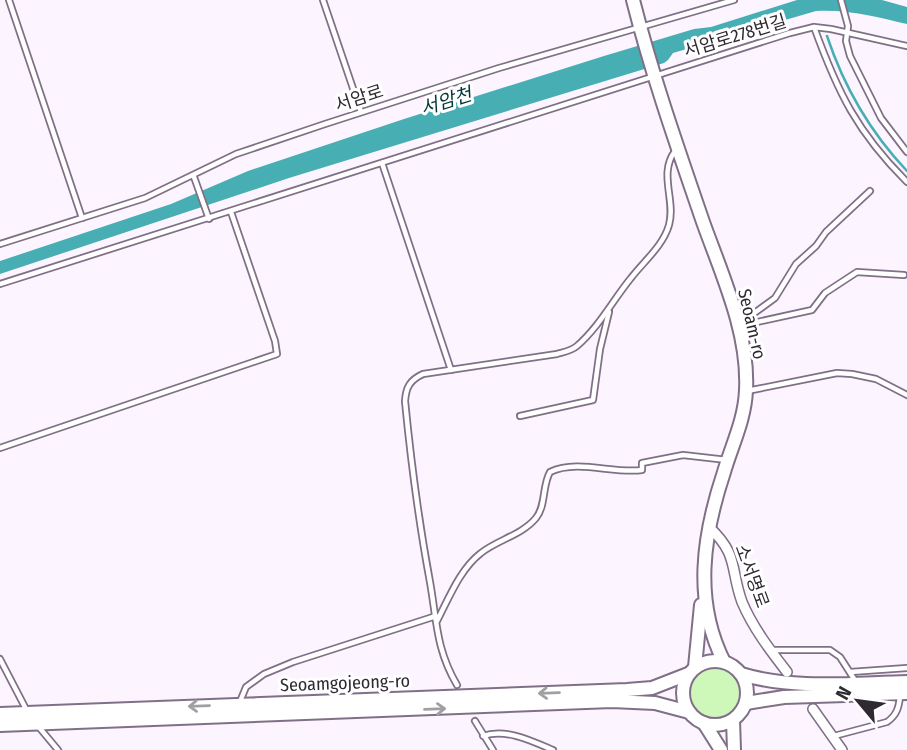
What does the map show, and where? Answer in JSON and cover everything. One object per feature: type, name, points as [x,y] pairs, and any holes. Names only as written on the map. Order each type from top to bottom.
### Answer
[{"type":"main road","name":"Seoam-ro","points":[[633,0],[653,74],[737,323],[745,364],[746,391],[737,436],[709,527],[703,584],[710,627],[724,662]]},
{"type":"main road","points":[[703,584],[692,671],[682,694],[688,712],[704,723],[721,750]]},
{"type":"main road","points":[[692,671],[704,662],[724,662],[741,674],[774,682],[853,677],[905,689]]},
{"type":"main road","name":"Seoamgojeong-ro","points":[[0,714],[626,690],[652,688],[692,671]]},
{"type":"main road","points":[[704,723],[724,724],[733,720],[746,703],[747,692],[741,674]]},
{"type":"main road","points":[[746,703],[784,697],[905,689]]},
{"type":"main road","name":"Seoamgojeong-ro","points":[[0,725],[611,701],[655,703],[688,712]]},
{"type":"main road","points":[[733,720],[733,750]]},
{"type":"street","name":"소서명로","points":[[709,527],[732,556],[742,601],[757,631],[787,672]]},
{"type":"street","points":[[813,709],[842,750]]},
{"type":"lane","points":[[9,0],[82,218]]},
{"type":"lane","points":[[323,0],[361,112]]},
{"type":"lane","name":"서암로","points":[[0,244],[145,198],[195,179],[236,154],[361,112],[499,68],[734,0]]},
{"type":"lane","points":[[841,0],[848,26],[846,41],[850,56],[864,88],[891,134],[907,152]]},
{"type":"lane","points":[[814,27],[840,93],[869,141],[907,182]]},
{"type":"lane","name":"서암로278번길","points":[[0,284],[231,212],[653,74],[814,27],[907,46]]},
{"type":"lane","points":[[457,685],[442,654],[422,547],[405,401],[407,387],[423,374],[569,351],[578,345],[609,311],[628,281],[663,239],[668,229],[671,204],[667,168],[669,159],[678,148]]},
{"type":"lane","points":[[382,163],[451,370]]},
{"type":"lane","points":[[195,179],[209,219]]},
{"type":"lane","points":[[737,323],[775,298],[796,264],[816,246],[825,232],[870,191]]},
{"type":"lane","points":[[0,448],[277,354],[275,341],[231,212]]},
{"type":"lane","points":[[737,323],[811,310],[825,293],[857,272],[904,275]]},
{"type":"lane","points":[[520,416],[593,400],[600,349],[609,311]]},
{"type":"lane","points":[[746,391],[822,374],[852,373],[876,379],[907,396]]},
{"type":"lane","points":[[239,705],[246,687],[264,674],[293,662],[436,618],[462,575],[482,551],[505,541],[536,519],[541,510],[550,472],[573,468],[629,472],[642,470],[642,463],[683,455],[728,460]]},
{"type":"lane","points":[[771,650],[831,650],[840,657],[853,677],[907,668]]},
{"type":"lane","points":[[0,659],[28,713],[58,750]]},
{"type":"lane","points":[[833,737],[887,722],[893,718],[905,689]]},
{"type":"lane","points":[[475,721],[493,750]]},
{"type":"lane","points":[[483,736],[492,733],[509,734],[553,750]]},
{"type":"green space","points":[[715,669],[732,676],[739,693],[732,710],[715,717],[698,710],[691,693],[698,676]]},
{"type":"water","points":[[797,0],[882,0],[907,7],[907,24],[851,12],[816,11],[673,53],[664,63],[289,178],[0,274],[0,261],[171,204],[248,171],[604,56]]},
{"type":"waterway","points":[[827,36],[841,73],[870,125],[907,171]]},
{"type":"water label","name":"서암천","points":[[446,101]]}]
